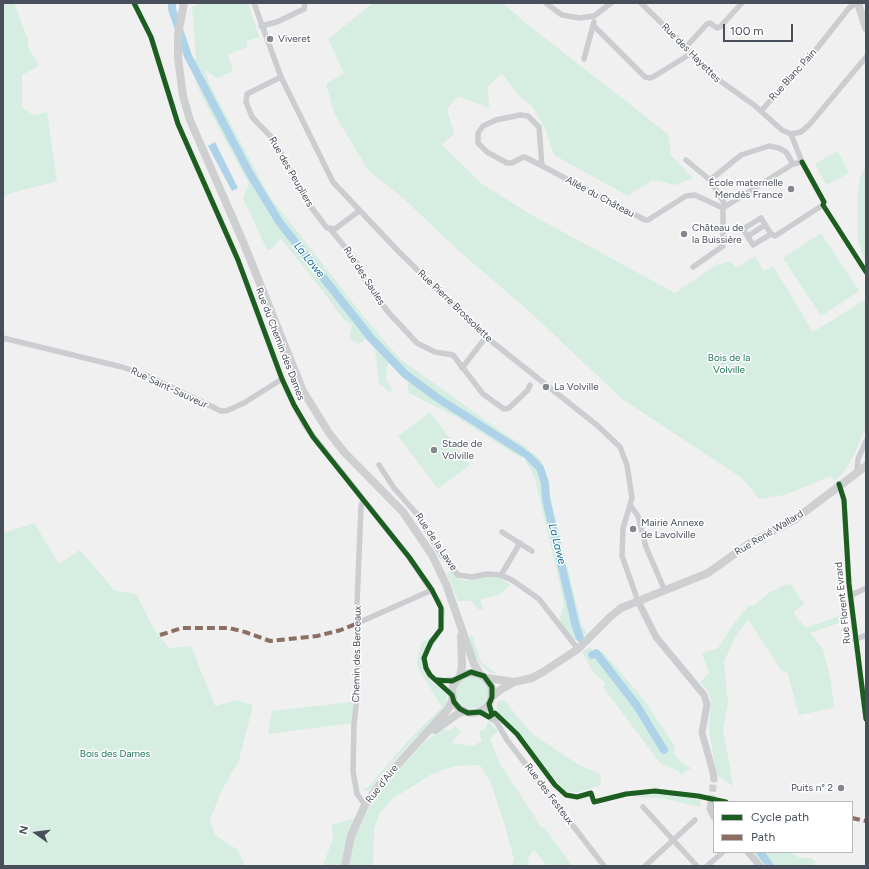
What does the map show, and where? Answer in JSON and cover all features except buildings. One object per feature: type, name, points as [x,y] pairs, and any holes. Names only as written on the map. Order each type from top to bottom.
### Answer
[{"type":"main road","points":[[184,3],[178,35],[178,58],[183,96],[190,120],[244,244],[303,391],[329,433],[345,453],[392,499],[432,555],[446,584],[474,664],[480,674]]},
{"type":"main road","points":[[857,3],[862,7],[866,16]]},
{"type":"main road","points":[[857,3],[866,28]]},
{"type":"main road","name":"Rue René Wallard","points":[[578,649],[610,617],[622,608],[638,600],[665,591],[708,573],[750,543],[794,520],[839,484],[866,466]]},
{"type":"main road","points":[[460,625],[462,650],[458,678],[454,684],[452,697],[457,706],[464,711],[472,713],[480,712],[500,690],[514,682],[532,678],[578,649]]},
{"type":"main road","points":[[458,678],[467,673],[480,674],[487,678],[514,682]]},
{"type":"main road","points":[[487,678],[492,687],[491,701]]},
{"type":"main road","name":"Rue d'Aire","points":[[345,866],[352,836],[365,805],[380,784],[449,708],[452,697]]},
{"type":"main road","name":"Rue d'Aire","points":[[427,733],[464,711]]},
{"type":"street","name":"Rue du Chemin des Dames","points":[[134,3],[151,37],[178,124],[238,260],[282,380],[305,426],[409,557],[432,590],[441,608],[442,623],[440,629],[430,642],[424,658],[426,668],[430,675],[437,680],[452,697]]},
{"type":"street","name":"Rue Pierre Brossolette","points":[[254,3],[261,26],[281,77],[333,182],[359,211],[486,337],[602,429],[620,447],[627,465],[632,488],[630,506],[624,525],[621,548],[624,565],[638,600]]},
{"type":"street","points":[[261,26],[277,22],[304,9],[305,3]]},
{"type":"street","points":[[546,3],[554,10],[570,17],[594,16],[611,3]]},
{"type":"street","name":"Rue des Hayettes","points":[[641,3],[721,83],[761,111],[782,130],[791,134]]},
{"type":"street","points":[[686,47],[707,24],[710,23],[717,28],[720,27],[742,3]]},
{"type":"street","name":"Rue Blanc Pain","points":[[761,111],[811,56],[849,8],[857,3]]},
{"type":"street","points":[[584,59],[594,16]]},
{"type":"street","points":[[593,25],[645,77],[653,77],[692,53]]},
{"type":"street","points":[[773,235],[761,218],[743,229],[753,245],[773,235],[823,205],[824,202],[802,162],[791,134],[801,132],[810,124],[866,57]]},
{"type":"street","name":"Rue des Peupliers","points":[[281,77],[247,94],[246,102],[252,117],[273,139],[311,207],[327,228],[331,230]]},
{"type":"street","name":"Allée du Château","points":[[542,166],[539,128],[528,116],[520,115],[496,120],[483,126],[478,134],[478,143],[482,148],[507,163],[512,163],[523,157],[644,220],[648,220],[686,196],[695,195],[724,207]]},
{"type":"street","points":[[710,180],[742,155],[769,146],[779,148],[786,152],[793,164]]},
{"type":"street","points":[[686,160],[710,180],[724,207],[723,246],[693,267]]},
{"type":"street","points":[[724,207],[793,164],[802,162]]},
{"type":"street","points":[[331,230],[335,229],[359,211]]},
{"type":"street","name":"Rue des Saules","points":[[331,230],[354,258],[369,287],[408,335],[428,350],[450,354],[462,368]]},
{"type":"street","points":[[486,337],[462,368],[483,394],[504,409],[509,408],[528,390],[530,385]]},
{"type":"street","name":"Rue Saint-Sauveur","points":[[3,338],[122,367],[148,376],[221,411],[226,411],[244,403],[282,380]]},
{"type":"street","points":[[857,472],[858,459],[866,441]]},
{"type":"street","name":"Rue de la Lawe","points":[[379,465],[394,488],[416,513],[442,556],[458,575],[472,577],[487,574],[501,575],[517,583],[539,599],[578,649]]},
{"type":"street","name":"Rue Florent Evrard","points":[[839,484],[844,500],[850,596],[866,716]]},
{"type":"street","name":"Chemin des Berceaux","points":[[363,500],[361,506],[358,689],[354,724],[353,771],[356,794],[365,805]]},
{"type":"street","points":[[630,506],[638,516],[646,547],[665,591]]},
{"type":"street","points":[[502,532],[532,551]]},
{"type":"street","points":[[501,575],[520,543]]},
{"type":"street","points":[[850,596],[866,588]]},
{"type":"street","points":[[358,623],[432,590]]},
{"type":"street","points":[[638,600],[656,637],[704,694],[707,704],[702,733],[714,779]]},
{"type":"street","points":[[855,640],[866,635]]},
{"type":"street","points":[[437,680],[442,681],[458,678]]},
{"type":"street","name":"Rue des Festeux","points":[[491,701],[496,721],[507,740],[604,866]]},
{"type":"street","points":[[480,712],[496,721]]},
{"type":"street","points":[[711,802],[710,809],[713,815]]},
{"type":"street","points":[[643,807],[697,866]]},
{"type":"street","points":[[645,866],[695,820]]},
{"type":"street","points":[[708,866],[722,853]]},
{"type":"street","points":[[749,853],[760,866]]},
{"type":"green space","points":[[3,3],[14,3],[29,42],[27,45],[39,66],[22,75],[22,107],[33,115],[47,112],[57,181],[8,194],[3,200]]},
{"type":"green space","points":[[202,3],[248,3],[259,37],[246,41],[248,47],[228,54],[233,71],[217,78],[205,70],[210,85],[270,197],[365,318],[400,359],[502,432],[528,448],[521,458],[458,418],[409,393],[407,378],[395,366],[389,363],[387,366],[386,380],[393,390],[389,392],[379,384],[375,350],[366,339],[358,344],[349,338],[352,324],[344,320],[281,239],[272,249],[267,250],[243,198],[249,184],[202,97],[189,63],[196,58],[192,7]]},
{"type":"green space","name":"Bois de la Volville","points":[[373,3],[503,3],[523,21],[668,134],[671,155],[693,178],[676,185],[652,180],[628,196],[554,155],[545,128],[531,105],[521,98],[502,74],[488,86],[489,108],[458,96],[447,109],[454,134],[442,145],[482,184],[530,214],[675,293],[713,267],[730,261],[737,268],[755,256],[764,271],[773,266],[813,332],[866,299],[866,426],[854,455],[843,473],[835,481],[832,477],[826,478],[784,495],[759,499],[742,478],[622,399],[531,313],[458,250],[405,200],[368,170],[335,115],[326,84],[344,73],[328,39]]},
{"type":"green space","points":[[838,151],[849,173],[826,185],[815,164]]},
{"type":"green space","points":[[866,167],[866,263],[861,252],[858,239],[857,198],[860,177]]},
{"type":"green space","points":[[821,233],[859,291],[821,316],[783,258]]},
{"type":"green space","name":"Stade de Volville","points":[[430,412],[470,465],[438,489],[398,436]]},
{"type":"green space","points":[[532,452],[541,460],[581,623],[587,633],[580,640],[574,640],[559,620],[564,605],[559,580],[535,479],[525,461]]},
{"type":"green space","name":"Bois des Dames","points":[[34,523],[59,564],[80,550],[114,590],[136,594],[153,628],[169,648],[191,646],[215,706],[238,700],[253,705],[239,760],[220,794],[210,820],[215,835],[238,850],[245,866],[3,866],[3,533]]},
{"type":"green space","points":[[451,569],[461,579],[467,581],[487,575],[500,577],[510,585],[499,595],[480,599],[483,609],[479,610],[471,601],[458,601],[447,574]]},
{"type":"green space","points":[[791,584],[804,604],[793,613],[806,628],[842,615],[842,622],[810,633],[823,649],[831,681],[834,708],[799,715],[787,671],[782,672],[748,619],[735,638],[724,661],[728,703],[723,729],[733,786],[717,775],[709,731],[711,700],[708,691],[700,682],[709,673],[702,653],[718,648],[735,622],[749,605],[753,606],[771,591],[776,590],[781,586]]},
{"type":"green space","points":[[472,635],[481,662],[497,674],[490,673],[480,664],[474,655],[469,637]]},
{"type":"green space","points":[[431,637],[423,649],[423,667],[432,682],[447,694],[447,703],[438,715],[386,769],[370,790],[362,791],[370,785],[406,743],[442,707],[420,672],[417,663],[421,643]]},
{"type":"green space","points":[[590,647],[594,654],[599,651],[604,653],[643,699],[675,746],[673,753],[680,761],[691,768],[681,775],[678,771],[660,763],[603,687],[605,683],[593,672],[582,652]]},
{"type":"green space","points":[[472,676],[481,679],[485,683],[488,692],[485,701],[481,705],[472,708],[463,705],[459,701],[456,692],[459,683],[463,679]]},
{"type":"green space","points":[[502,700],[506,701],[518,718],[534,735],[579,765],[600,774],[601,785],[576,793],[564,790],[519,732],[499,714],[497,710],[497,702]]},
{"type":"green space","points":[[353,702],[353,723],[268,734],[272,711]]},
{"type":"green space","points":[[488,721],[498,731],[490,739],[500,764],[542,828],[544,827],[572,866],[547,866],[534,850],[528,857],[529,866],[511,866],[514,859],[504,823],[491,783],[480,765],[455,766],[432,774],[392,799],[379,814],[374,830],[373,866],[323,866],[333,838],[332,824],[365,816],[373,800],[386,783],[426,741],[443,729],[448,731],[456,726],[461,732],[451,743],[473,746],[482,741],[479,732],[486,728]]},
{"type":"green space","points":[[656,794],[677,795],[701,800],[700,807],[661,798],[630,797]]},
{"type":"green space","points":[[754,853],[791,853],[800,858],[811,858],[816,862],[812,866],[765,866]]},
{"type":"water","points":[[215,142],[238,188],[232,191],[208,146]]},
{"type":"waterway","name":"La Lawe","points":[[172,3],[172,9],[188,56],[250,174],[280,223],[371,338],[405,374],[436,397],[524,453]]},
{"type":"waterway","name":"La Lawe","points":[[527,455],[540,468],[545,483],[546,499],[576,627],[580,638]]},
{"type":"waterway","name":"La Lawe","points":[[592,655],[597,654],[637,706],[664,750]]},
{"type":"waterway","name":"La Lawe","points":[[761,853],[770,866]]},
{"type":"tunnel","points":[[711,802],[714,779]]},
{"type":"marked path","points":[[160,635],[182,628],[229,628],[270,641],[317,636],[341,630],[358,623]]},
{"type":"marked path","points":[[853,818],[866,821]]},
{"type":"cycle path","points":[[134,3],[151,37],[178,124],[238,260],[282,379],[294,405],[313,437],[409,557],[432,590],[441,608],[441,629],[431,642],[424,658],[426,668],[430,675],[452,695],[454,702],[460,709],[468,713],[480,712],[489,717],[495,713],[517,734],[555,785],[566,795],[577,797],[591,793],[594,802],[626,794],[655,791],[698,796],[721,801]]},
{"type":"cycle path","points":[[802,162],[824,202],[823,205],[866,272]]},
{"type":"cycle path","points":[[839,484],[844,500],[849,584],[866,719]]},
{"type":"cycle path","points":[[437,680],[452,681],[471,672],[484,676],[492,687],[492,697],[489,704],[492,715]]},
{"type":"place","name":"Viveret","points":[[270,39]]},
{"type":"place","name":"École maternelle Mendès France","points":[[791,189]]},
{"type":"place","name":"Château de la Buissière","points":[[684,234]]},
{"type":"place","name":"La Volville","points":[[546,387]]},
{"type":"place","name":"Stade de Volville","points":[[434,450]]},
{"type":"place","name":"Mairie Annexe de Lavolville","points":[[633,529]]},
{"type":"place","name":"Puits n° 2","points":[[841,788]]}]
